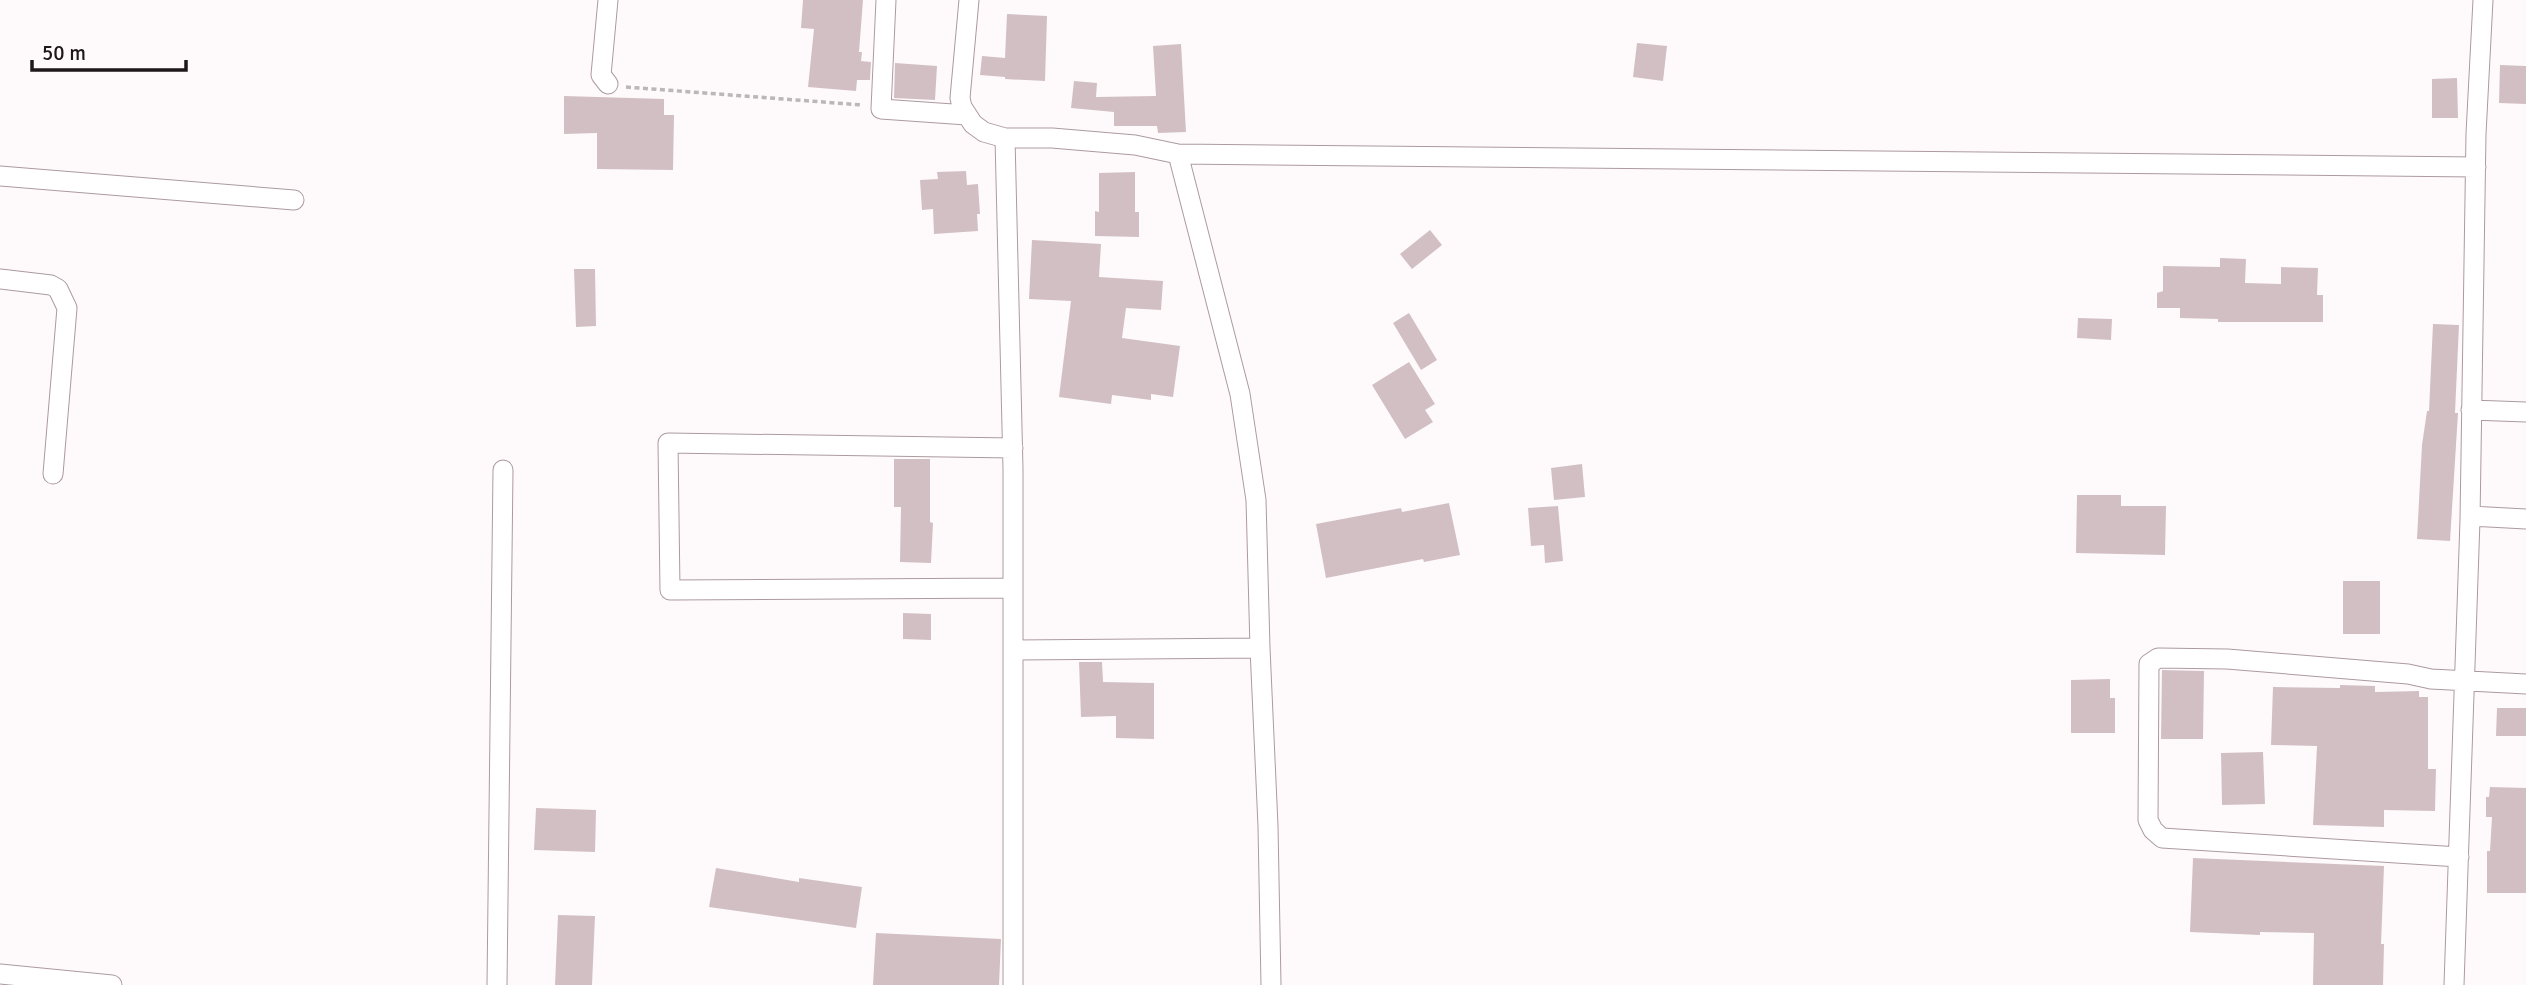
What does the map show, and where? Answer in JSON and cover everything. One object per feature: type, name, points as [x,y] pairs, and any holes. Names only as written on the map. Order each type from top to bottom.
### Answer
[{"type":"street","points":[[608,0],[601,75],[608,84]]},
{"type":"street","points":[[886,0],[881,109],[967,115]]},
{"type":"street","points":[[969,0],[960,98],[967,115],[984,132],[1004,138],[1052,138],[1135,145],[1178,154],[2476,167]]},
{"type":"street","points":[[2455,985],[2470,516],[2476,134],[2483,0]]},
{"type":"street","points":[[1004,138],[1013,447],[1013,985]]},
{"type":"street","points":[[1178,154],[1240,394],[1256,499],[1268,826],[1270,985]]},
{"type":"street","points":[[0,176],[293,200]]},
{"type":"street","points":[[0,279],[51,285],[58,289],[67,308],[53,474]]},
{"type":"street","points":[[2471,410],[2526,412]]},
{"type":"street","points":[[1013,447],[668,443],[670,590],[1013,588]]},
{"type":"street","points":[[497,985],[503,470]]},
{"type":"street","points":[[2470,516],[2526,519]]},
{"type":"street","points":[[1013,650],[1260,648]]},
{"type":"street","points":[[2459,857],[2162,838],[2153,830],[2148,820],[2149,664],[2158,658],[2227,659],[2408,674],[2465,682],[2526,684]]},
{"type":"street","points":[[0,974],[112,985]]},
{"type":"path","points":[[608,84],[881,109]]},
{"type":"building","points":[[803,0],[863,0],[859,52],[862,52],[861,61],[871,62],[870,80],[857,80],[856,91],[808,87],[814,29],[801,28]]},
{"type":"building","points":[[1007,14],[1047,16],[1045,81],[980,75],[982,56],[1005,58]]},
{"type":"building","points":[[1637,43],[1667,46],[1663,81],[1633,77]]},
{"type":"building","points":[[1181,44],[1186,132],[1158,133],[1157,126],[1114,126],[1114,112],[1071,108],[1074,81],[1097,83],[1096,97],[1156,96],[1153,46]]},
{"type":"building","points":[[895,63],[937,66],[935,100],[894,98]]},
{"type":"building","points":[[2500,65],[2526,66],[2526,104],[2499,103]]},
{"type":"building","points":[[2457,78],[2458,118],[2432,118],[2432,79]]},
{"type":"building","points":[[564,96],[664,99],[664,115],[674,115],[673,170],[597,169],[597,133],[564,134]]},
{"type":"building","points":[[966,171],[967,185],[978,184],[978,231],[934,234],[933,209],[922,210],[920,180],[938,179],[937,172]]},
{"type":"building","points":[[1135,172],[1135,212],[1139,212],[1139,237],[1095,236],[1095,211],[1099,212],[1099,173]]},
{"type":"building","points":[[1430,230],[1442,245],[1412,269],[1400,254]]},
{"type":"building","points":[[1032,240],[1101,244],[1099,277],[1163,281],[1161,310],[1126,308],[1122,338],[1180,346],[1173,397],[1151,394],[1151,400],[1112,395],[1111,404],[1059,397],[1071,301],[1029,299]]},
{"type":"building","points":[[2220,258],[2246,259],[2245,283],[2281,284],[2281,267],[2318,268],[2317,295],[2323,295],[2323,322],[2218,322],[2218,319],[2180,318],[2180,308],[2157,308],[2157,293],[2163,291],[2163,266],[2220,267]]},
{"type":"building","points":[[574,269],[595,269],[596,326],[576,327]]},
{"type":"building","points":[[1409,313],[1437,360],[1421,370],[1393,323]]},
{"type":"building","points":[[2078,318],[2112,319],[2111,340],[2077,338]]},
{"type":"building","points":[[2433,324],[2459,325],[2455,413],[2458,413],[2450,541],[2417,539],[2422,445],[2429,411]]},
{"type":"building","points":[[1409,362],[1435,404],[1425,410],[1433,422],[1405,439],[1372,385]]},
{"type":"building","points":[[894,459],[930,459],[930,522],[933,523],[931,563],[900,562],[901,507],[894,507]]},
{"type":"building","points":[[1582,464],[1585,497],[1554,500],[1551,468]]},
{"type":"building","points":[[2077,495],[2121,495],[2121,506],[2166,506],[2165,555],[2076,553]]},
{"type":"building","points":[[1449,503],[1460,555],[1424,562],[1423,559],[1326,578],[1316,524],[1401,508],[1402,512]]},
{"type":"building","points":[[1558,506],[1563,561],[1545,563],[1544,545],[1531,546],[1528,508]]},
{"type":"building","points":[[2343,581],[2380,581],[2380,634],[2343,634]]},
{"type":"building","points":[[903,613],[931,614],[931,640],[903,639]]},
{"type":"building","points":[[1079,662],[1102,662],[1103,682],[1154,683],[1154,739],[1116,738],[1116,716],[1081,717]]},
{"type":"building","points":[[2162,670],[2204,671],[2203,739],[2161,739]]},
{"type":"building","points":[[2110,679],[2110,698],[2115,698],[2115,733],[2071,733],[2071,680]]},
{"type":"building","points":[[2340,685],[2375,686],[2375,692],[2419,691],[2419,697],[2428,697],[2428,769],[2436,769],[2435,811],[2384,810],[2384,827],[2313,825],[2317,746],[2271,745],[2273,687],[2340,688]]},
{"type":"building","points":[[2497,708],[2526,708],[2526,736],[2496,736]]},
{"type":"building","points":[[2263,752],[2265,804],[2222,805],[2221,753]]},
{"type":"building","points":[[2490,787],[2526,788],[2526,893],[2487,893],[2487,851],[2490,851],[2492,817],[2486,817],[2486,797],[2489,797]]},
{"type":"building","points":[[536,808],[596,810],[595,852],[534,850]]},
{"type":"building","points":[[2193,858],[2384,866],[2381,944],[2384,944],[2383,985],[2313,985],[2314,933],[2260,932],[2260,935],[2190,932]]},
{"type":"building","points":[[716,868],[799,882],[799,878],[862,887],[856,928],[709,907]]},
{"type":"building","points":[[558,915],[595,916],[592,985],[555,985]]},
{"type":"building","points":[[876,933],[1001,939],[999,985],[873,985]]}]
